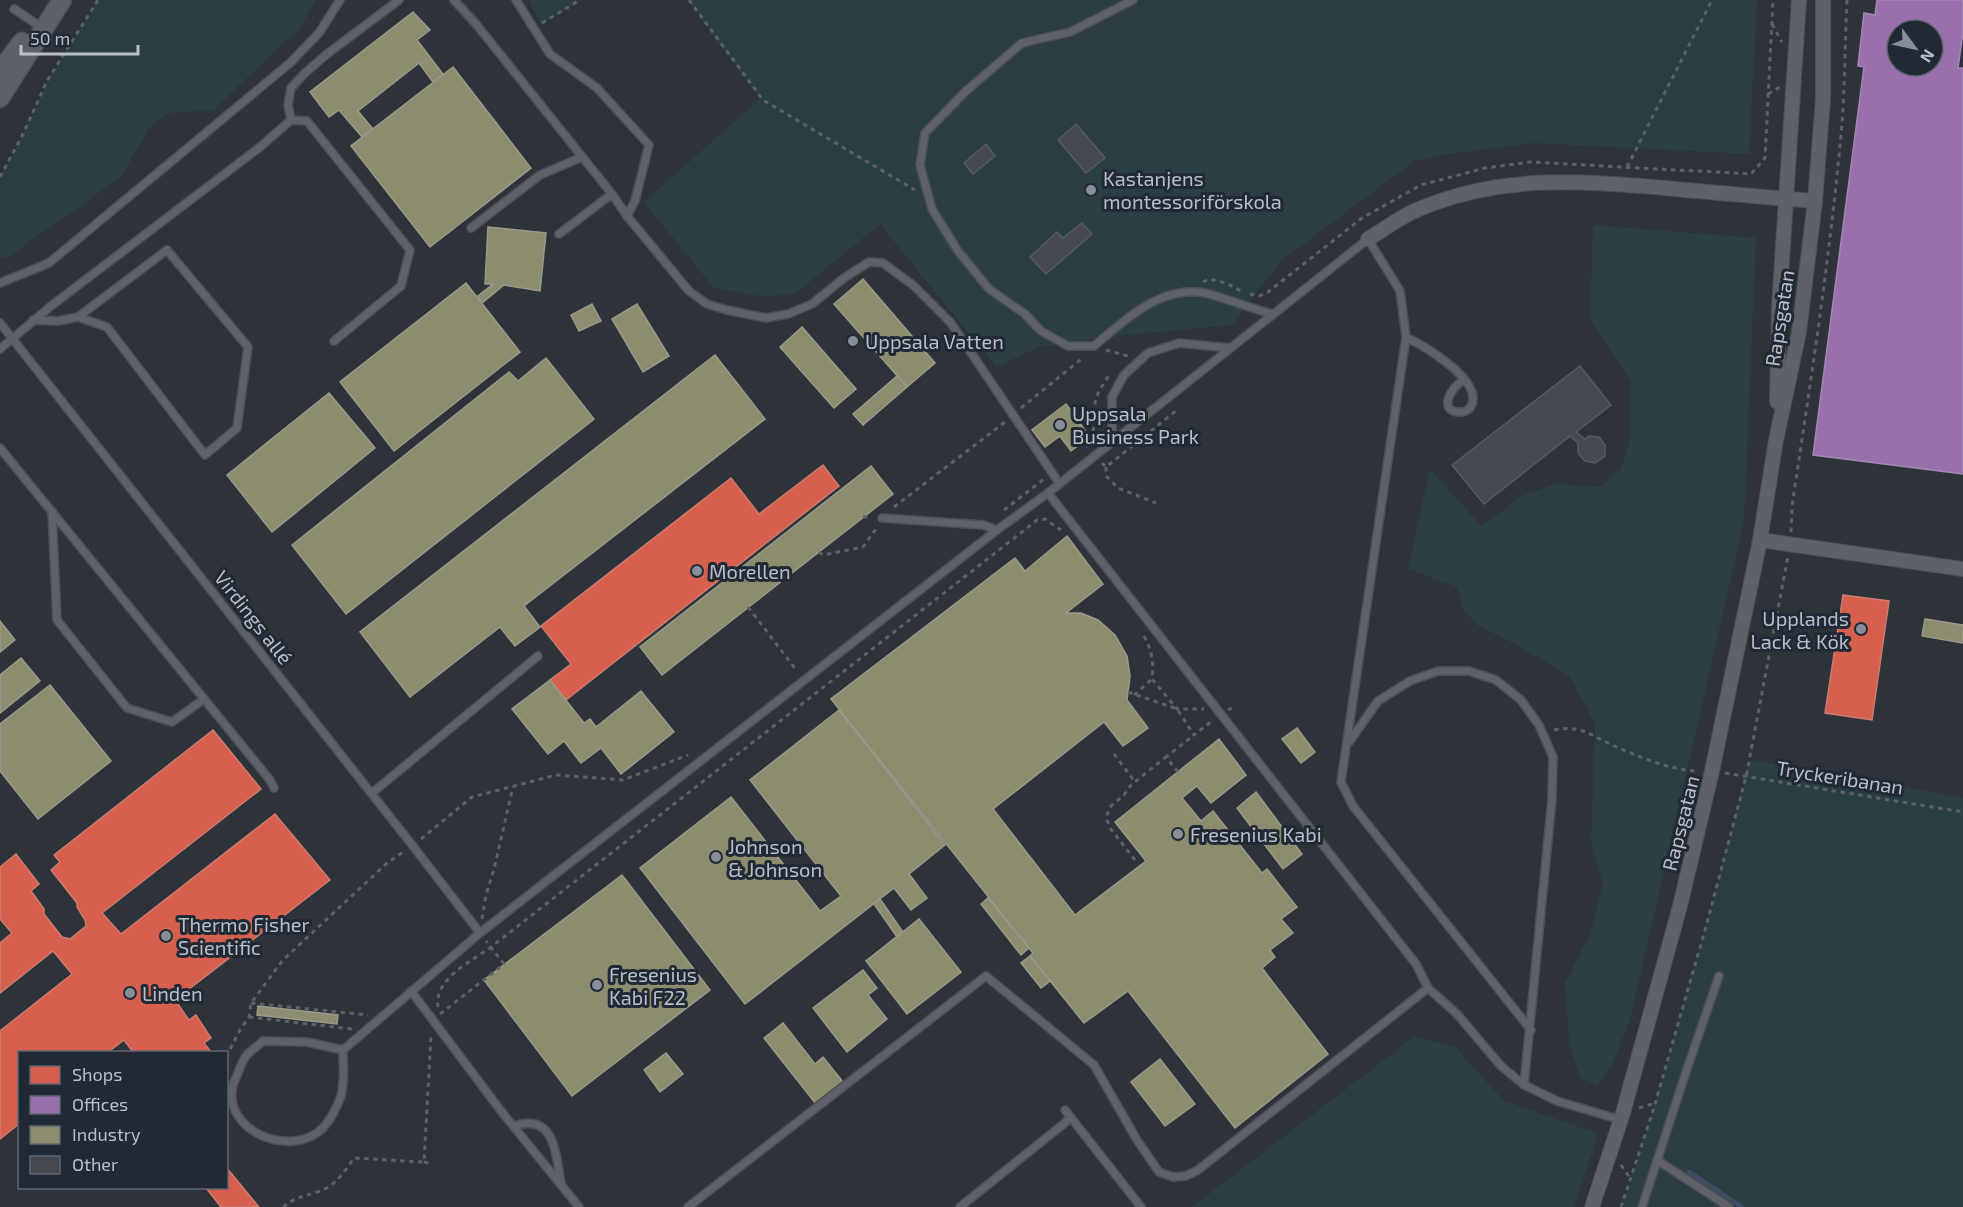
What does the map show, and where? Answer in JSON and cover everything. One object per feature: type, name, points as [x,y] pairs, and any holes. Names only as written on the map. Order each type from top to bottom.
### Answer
[{"type":"main road","points":[[0,71],[17,51],[49,0]]},
{"type":"main road","points":[[0,98],[62,0]]},
{"type":"street","name":"Rapsgatan","points":[[1776,440],[1779,308],[1799,0]]},
{"type":"street","name":"Rapsgatan","points":[[1592,1207],[1621,1120],[1680,906],[1712,771],[1760,540],[1776,440],[1799,332],[1815,201],[1823,99],[1823,0]]},
{"type":"street","points":[[1368,239],[1418,209],[1464,194],[1511,184],[1552,182],[1617,184],[1815,201]]},
{"type":"street","points":[[1760,540],[1963,569]]},
{"type":"lane","points":[[0,283],[49,263],[290,63],[319,33],[340,0]]},
{"type":"lane","points":[[291,120],[288,105],[291,88],[327,54],[399,0]]},
{"type":"lane","points":[[454,0],[476,24],[689,291],[707,304],[766,318],[788,314],[812,304],[844,278],[869,262],[883,263],[914,286],[951,323],[1059,483]]},
{"type":"lane","points":[[516,0],[550,54],[597,88],[649,145],[635,201],[627,216]]},
{"type":"lane","points":[[1133,0],[1122,3],[1070,32],[1022,43],[966,91],[925,134],[920,165],[932,209],[958,251],[989,288],[1026,315],[1041,331],[1068,346],[1094,346],[1128,318],[1158,298],[1185,292],[1208,294],[1272,314]]},
{"type":"lane","points":[[14,9],[34,23]]},
{"type":"lane","points":[[0,349],[33,320],[260,147],[291,120],[308,121],[410,250],[401,286],[334,342]]},
{"type":"lane","points":[[471,228],[540,175],[582,157]]},
{"type":"lane","points":[[559,234],[612,194]]},
{"type":"lane","points":[[343,1050],[307,1042],[263,1041],[245,1057],[233,1086],[232,1102],[238,1116],[248,1127],[275,1141],[289,1142],[306,1138],[322,1129],[333,1115],[342,1093],[343,1050],[382,1016],[480,933],[997,530],[1048,493],[1368,239],[1400,291],[1406,337],[1341,782],[1353,806],[1531,1029]]},
{"type":"lane","points":[[33,320],[58,321],[78,317],[166,250],[248,346],[237,428],[205,455],[107,327],[78,317]]},
{"type":"lane","name":"Virdings allé","points":[[0,323],[480,933]]},
{"type":"lane","points":[[1406,337],[1428,348],[1449,363],[1464,380],[1472,391],[1473,402],[1470,407],[1464,412],[1458,412],[1452,409],[1447,402],[1448,395],[1457,384],[1464,380]]},
{"type":"lane","points":[[1112,441],[1112,397],[1124,375],[1148,353],[1179,343],[1230,348]]},
{"type":"lane","points":[[0,448],[270,780],[274,788]]},
{"type":"lane","points":[[1048,493],[1416,964],[1428,988],[1457,1014],[1501,1066],[1524,1085],[1557,1101],[1621,1120]]},
{"type":"lane","points":[[52,511],[57,620],[127,708],[172,722],[204,699]]},
{"type":"lane","points":[[882,518],[983,525],[997,530]]},
{"type":"lane","points":[[372,794],[538,656]]},
{"type":"lane","points":[[1348,744],[1378,701],[1410,681],[1438,671],[1469,671],[1496,680],[1521,700],[1542,733],[1553,757],[1552,799],[1524,1085]]},
{"type":"lane","points":[[688,1207],[986,976],[1094,1065],[1153,1164],[1159,1172],[1173,1177],[1186,1176],[1198,1170],[1428,988]]},
{"type":"lane","points":[[1642,1207],[1719,976]]},
{"type":"lane","points":[[411,992],[513,1126],[579,1207]]},
{"type":"lane","points":[[1065,1110],[1141,1207]]},
{"type":"lane","points":[[960,1207],[1071,1118]]},
{"type":"lane","points":[[513,1126],[534,1123],[545,1129],[552,1139],[562,1186]]},
{"type":"lane","points":[[1657,1160],[1729,1207]]},
{"type":"path","points":[[0,177],[47,81],[98,0]]},
{"type":"path","points":[[533,29],[580,0]]},
{"type":"path","points":[[689,0],[763,100],[929,198]]},
{"type":"path","points":[[1627,167],[1712,0]]},
{"type":"path","points":[[1621,1207],[1653,1111],[1746,777],[1790,545],[1792,506],[1823,298],[1838,165],[1847,0]]},
{"type":"path","points":[[1771,22],[1779,33],[1782,43]]},
{"type":"path","points":[[1768,94],[1781,86]]},
{"type":"path","points":[[819,552],[823,555],[863,547],[882,518],[892,508],[1001,426],[1084,357],[1094,346],[1128,356]]},
{"type":"path","points":[[1106,467],[1106,476],[1118,488],[1156,503]]},
{"type":"path","points":[[983,525],[1052,472]]},
{"type":"path","points":[[513,786],[486,895],[480,933],[491,947],[504,964],[438,1014],[436,998],[442,984],[491,947],[1037,520],[1045,519],[1068,534]]},
{"type":"path","points":[[748,607],[797,671],[802,667]]},
{"type":"path","points":[[1134,694],[1152,679],[1154,665],[1144,635]]},
{"type":"path","points":[[1152,679],[1177,709],[1194,735]]},
{"type":"path","points":[[1128,692],[1177,709],[1218,712],[1236,706]]},
{"type":"path","points":[[1135,860],[1110,828],[1106,817],[1111,806],[1135,782],[1194,735],[1218,712],[1228,710]]},
{"type":"path","name":"Tryckeribanan","points":[[1542,733],[1565,728],[1585,730],[1610,744],[1682,771],[1712,771],[1963,812]]},
{"type":"path","points":[[228,1053],[249,1017],[251,1003],[283,960],[386,864],[472,797],[556,775],[623,780],[693,753]]},
{"type":"path","points":[[1114,754],[1135,782]]},
{"type":"path","points":[[1166,757],[1178,772]]},
{"type":"path","points":[[251,1003],[382,1016]]},
{"type":"path","points":[[249,1017],[366,1030]]},
{"type":"path","points":[[424,1162],[431,1037],[435,1024]]},
{"type":"path","points":[[283,1207],[296,1197],[327,1188],[338,1180],[354,1158],[433,1164]]},
{"type":"shaded area","points":[[98,0],[316,0],[300,28],[213,110],[169,113],[149,128],[121,177],[5,259],[0,257],[0,177],[47,81]]},
{"type":"shaded area","points":[[529,0],[582,0],[541,25]]},
{"type":"shaded area","points":[[687,0],[1757,0],[1749,154],[1534,143],[1441,155],[1414,161],[1281,261],[1232,325],[1042,346],[996,367],[880,224],[796,293],[766,297],[714,288],[644,202],[760,99]]},
{"type":"shaded area","points":[[1593,225],[1756,238],[1744,521],[1630,1020],[1614,1060],[1597,1085],[1581,1078],[1570,1048],[1565,984],[1590,934],[1603,884],[1591,842],[1595,723],[1569,676],[1517,645],[1475,624],[1462,606],[1457,587],[1408,569],[1430,469],[1481,526],[1524,495],[1555,484],[1600,487],[1621,469],[1631,436],[1631,381],[1590,318]]},
{"type":"shaded area","points":[[1758,761],[1963,798],[1963,1207],[1621,1207],[1653,1111],[1705,930],[1749,762]]},
{"type":"shaded area","points":[[1414,1037],[1455,1047],[1503,1100],[1599,1134],[1573,1207],[1192,1207]]},
{"type":"building: Shops","points":[[823,465],[839,486],[566,700],[550,680],[571,664],[541,626],[731,478],[759,514]]},
{"type":"building: Shops","points":[[1843,595],[1889,601],[1872,720],[1825,713]]},
{"type":"building: Shops","name":"Thermo Fisher Scientific","points":[[213,730],[261,789],[102,913],[121,934],[275,814],[330,880],[175,1000],[189,1020],[196,1015],[211,1038],[204,1043],[210,1051],[132,1051],[124,1040],[109,1051],[18,1051],[18,1125],[0,1139],[0,1031],[72,974],[53,951],[0,993],[0,943],[12,933],[0,919],[0,867],[16,854],[39,884],[31,891],[44,909],[44,914],[62,937],[70,939],[86,926],[85,920],[77,903],[51,870],[60,862],[54,855]]},
{"type":"building: Shops","points":[[228,1169],[259,1207],[221,1207],[207,1189],[228,1189]]},
{"type":"building: Offices","points":[[1877,0],[1963,0],[1963,33],[1958,68],[1963,68],[1963,474],[1813,455],[1864,67],[1858,66],[1864,13],[1875,15]]},
{"type":"building: Industry","points":[[413,12],[430,30],[417,40],[443,74],[433,82],[419,63],[358,111],[373,129],[362,137],[339,110],[329,117],[310,92]]},
{"type":"building: Industry","points":[[453,67],[531,168],[430,247],[351,146]]},
{"type":"building: Industry","points":[[488,227],[546,233],[540,291],[504,285],[482,303],[478,296],[493,284],[485,284]]},
{"type":"building: Industry","points":[[863,279],[935,363],[907,387],[834,304]]},
{"type":"building: Industry","points":[[466,283],[520,352],[394,451],[340,382]]},
{"type":"building: Industry","points":[[592,304],[601,321],[579,331],[571,315]]},
{"type":"building: Industry","points":[[637,304],[669,356],[643,372],[612,319]]},
{"type":"building: Industry","points":[[802,327],[856,389],[834,408],[780,347]]},
{"type":"building: Industry","points":[[715,355],[765,419],[524,606],[540,627],[515,646],[500,627],[410,697],[360,632]]},
{"type":"building: Industry","points":[[546,358],[594,419],[346,614],[292,545],[509,372],[518,381]]},
{"type":"building: Industry","points":[[897,376],[907,387],[863,425],[853,414]]},
{"type":"building: Industry","points":[[329,393],[375,448],[272,532],[227,475]]},
{"type":"building: Industry","name":"Uppsala Business Park","points":[[1066,404],[1090,437],[1071,451],[1060,436],[1045,447],[1032,430]]},
{"type":"building: Industry","points":[[871,466],[893,494],[662,675],[640,647]]},
{"type":"building: Industry","name":"Fresenius Kabi","points":[[1067,536],[1103,584],[1066,613],[1081,613],[1098,620],[1115,635],[1127,656],[1130,676],[1127,700],[1148,728],[1123,746],[1104,722],[993,809],[1075,915],[1146,861],[1115,822],[1219,739],[1246,775],[1211,803],[1197,786],[1182,798],[1201,821],[1213,811],[1262,873],[1267,869],[1297,907],[1281,919],[1293,933],[1270,950],[1275,957],[1262,968],[1328,1054],[1235,1128],[1128,991],[1084,1023],[1030,956],[1033,953],[831,699],[1015,558],[1025,571]]},
{"type":"building: Industry","points":[[1925,619],[1963,625],[1963,643],[1922,636]]},
{"type":"building: Industry","points":[[0,621],[15,640],[0,652]]},
{"type":"building: Industry","points":[[21,658],[40,681],[0,713],[0,675]]},
{"type":"building: Industry","points":[[550,680],[584,723],[590,719],[596,727],[641,691],[674,732],[621,774],[601,748],[581,763],[564,741],[548,754],[512,709]]},
{"type":"building: Industry","points":[[50,685],[111,761],[38,819],[0,771],[0,724]]},
{"type":"building: Industry","name":"Johnson & Johnson","points":[[839,710],[945,845],[909,874],[927,898],[911,910],[894,888],[745,1004],[640,868],[731,797],[820,911],[841,896],[750,780]]},
{"type":"building: Industry","points":[[1297,728],[1315,752],[1301,763],[1282,739]]},
{"type":"building: Industry","points":[[1256,792],[1302,854],[1283,869],[1237,808]]},
{"type":"building: Industry","name":"Fresenius Kabi F22","points":[[622,875],[710,990],[572,1096],[484,980]]},
{"type":"building: Industry","points":[[988,898],[1029,948],[1021,955],[981,904]]},
{"type":"building: Industry","points":[[880,899],[903,932],[897,937],[874,904]]},
{"type":"building: Industry","points":[[919,919],[961,972],[907,1014],[866,961]]},
{"type":"building: Industry","points":[[1030,956],[1050,981],[1041,988],[1021,963]]},
{"type":"building: Industry","points":[[863,970],[877,988],[868,995],[887,1019],[847,1052],[813,1008]]},
{"type":"building: Industry","points":[[258,1006],[338,1015],[337,1024],[257,1015]]},
{"type":"building: Industry","points":[[783,1023],[815,1064],[823,1057],[843,1082],[816,1104],[764,1038]]},
{"type":"building: Industry","points":[[666,1053],[683,1074],[660,1092],[644,1070]]},
{"type":"building: Industry","points":[[1160,1059],[1195,1104],[1165,1126],[1131,1082]]},
{"type":"building: Other","points":[[1076,124],[1105,158],[1086,173],[1058,140]]},
{"type":"building: Other","points":[[986,144],[995,156],[973,174],[964,163]]},
{"type":"building: Other","points":[[1082,223],[1092,234],[1046,274],[1030,257],[1057,232],[1063,238]]},
{"type":"building: Other","points":[[1580,366],[1611,405],[1576,432],[1585,439],[1589,436],[1599,437],[1605,445],[1605,456],[1595,463],[1585,461],[1578,453],[1578,443],[1570,436],[1484,504],[1452,465]]},
{"type":"waterway","points":[[1689,1172],[1742,1207]]},
{"type":"place","name":"Kastanjens montessoriförskola","points":[[1091,190]]},
{"type":"place","name":"Uppsala Vatten","points":[[853,341]]},
{"type":"place","name":"Uppsala Business Park","points":[[1060,425]]},
{"type":"place","name":"Morellen","points":[[697,571]]},
{"type":"place","name":"Upplands Lack & Kök","points":[[1861,629]]},
{"type":"place","name":"Fresenius Kabi","points":[[1178,834]]},
{"type":"place","name":"Johnson & Johnson","points":[[716,857]]},
{"type":"place","name":"Thermo Fisher Scientific","points":[[166,936]]},
{"type":"place","name":"Fresenius Kabi F22","points":[[597,985]]},
{"type":"place","name":"Linden","points":[[130,993]]}]
